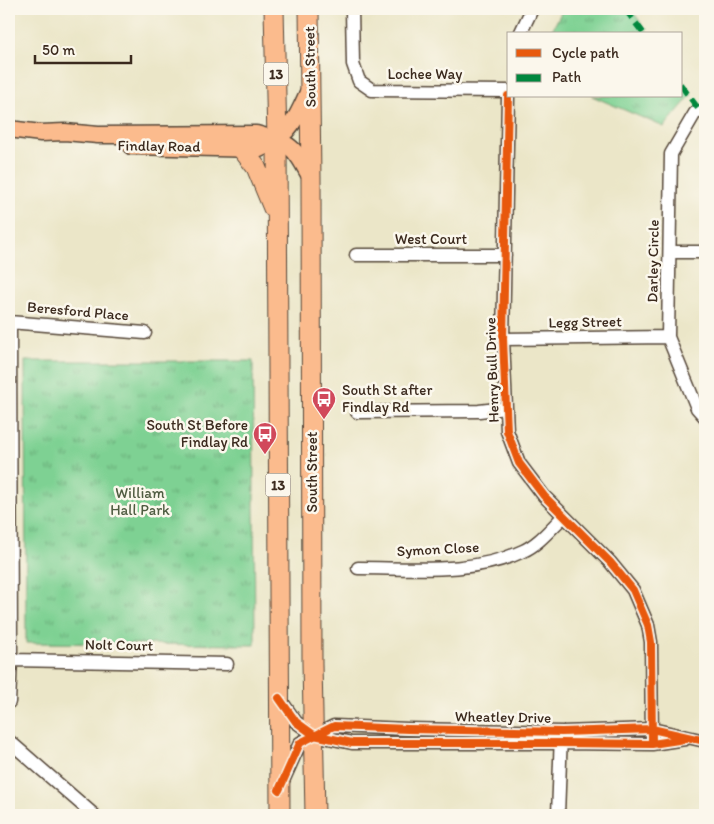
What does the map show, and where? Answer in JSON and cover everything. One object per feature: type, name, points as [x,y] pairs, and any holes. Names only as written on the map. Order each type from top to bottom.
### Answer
[{"type":"highway","name":"13","points":[[274,9],[277,140],[280,815]]},
{"type":"highway","name":"South Street","points":[[309,9],[314,815]]},
{"type":"highway","points":[[241,148],[256,167],[277,219]]},
{"type":"main road","name":"Findlay Road","points":[[41,133],[67,142],[98,145],[259,149],[277,140],[286,131],[296,118],[310,88]]},
{"type":"main road","name":"Findlay Road","points":[[9,129],[41,133],[65,132],[98,135],[256,134],[290,146],[300,156],[311,179]]},
{"type":"street","name":"Lochee Way","points":[[352,9],[353,64],[359,81],[372,90],[507,91]]},
{"type":"street","points":[[521,32],[532,9]]},
{"type":"street","name":"Henry Bull Drive","points":[[508,98],[503,339],[507,431],[519,463],[544,496],[610,562],[633,590],[648,625],[652,654],[652,744]]},
{"type":"street","name":"Darley Circle","points":[[705,110],[695,113],[672,154],[668,337],[697,408],[705,417]]},
{"type":"street","points":[[670,252],[705,252]]},
{"type":"street","name":"West Court","points":[[356,255],[505,255]]},
{"type":"street","points":[[9,322],[11,660],[9,702]]},
{"type":"street","name":"Beresford Place","points":[[9,322],[145,333]]},
{"type":"street","name":"Legg Street","points":[[503,339],[668,337]]},
{"type":"street","points":[[357,412],[479,411],[506,408]]},
{"type":"street","name":"Symon Close","points":[[358,568],[458,568],[493,562],[524,551],[543,537],[564,516]]},
{"type":"street","name":"Nolt Court","points":[[11,660],[227,664]]},
{"type":"street","points":[[279,698],[296,722],[314,735]]},
{"type":"street","name":"Wheatley Drive","points":[[279,790],[300,743],[334,726],[561,737],[652,744],[692,738]]},
{"type":"street","name":"Wheatley Drive","points":[[561,737],[652,729],[705,740]]},
{"type":"street","points":[[558,815],[561,737]]},
{"type":"street","points":[[9,741],[94,815]]},
{"type":"green space","points":[[563,9],[631,9],[648,32],[551,32]]},
{"type":"green space","points":[[682,81],[692,94],[664,127],[597,98],[682,98]]},
{"type":"green space","name":"William Hall Park","points":[[25,361],[253,361],[255,645],[26,643]]},
{"type":"marked path","points":[[625,9],[642,32]]},
{"type":"marked path","points":[[682,87],[700,111]]},
{"type":"cycle path","points":[[508,98],[503,339],[507,431],[519,463],[544,496],[610,562],[633,590],[648,625],[651,642],[652,744]]},
{"type":"cycle path","points":[[279,698],[296,722],[314,735],[352,743],[652,744],[685,739]]},
{"type":"cycle path","points":[[279,790],[300,743],[334,726],[562,732],[652,729],[705,741]]},
{"type":"place","name":"South St after Findlay Rd","points":[[324,420]]},
{"type":"place","name":"South St Before Findlay Rd","points":[[265,455]]}]
